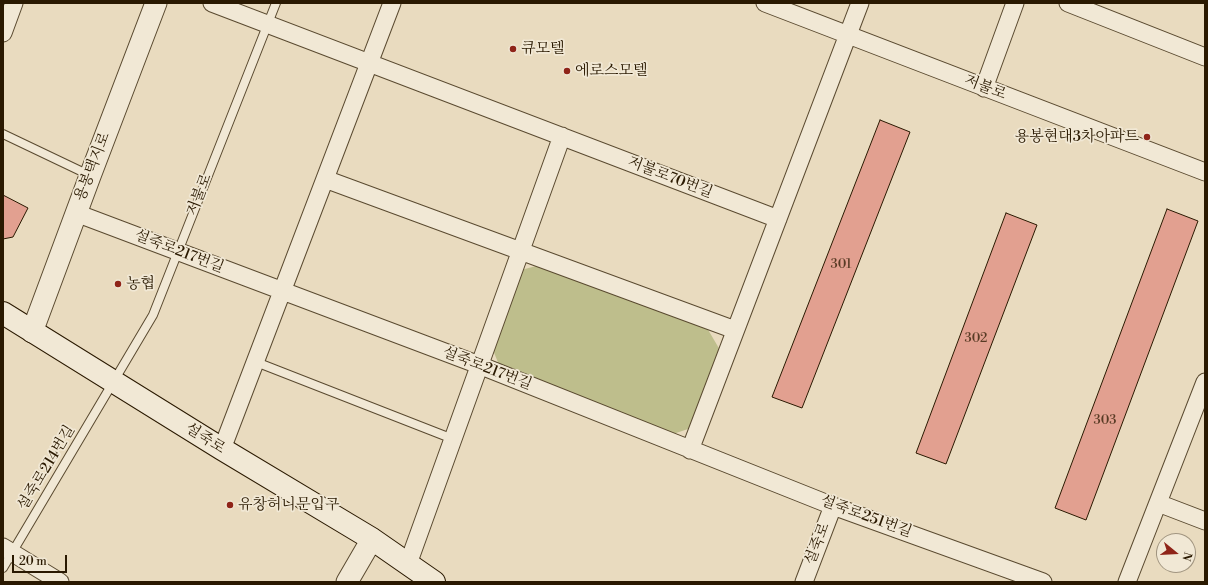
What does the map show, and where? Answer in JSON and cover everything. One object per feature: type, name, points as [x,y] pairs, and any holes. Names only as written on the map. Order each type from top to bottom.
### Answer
[{"type":"main road","name":"설죽로","points":[[3,313],[222,449],[372,539],[434,582]]},
{"type":"street","points":[[3,33],[14,3]]},
{"type":"street","name":"용봉택지로","points":[[32,332],[156,3]]},
{"type":"street","points":[[212,3],[562,136],[408,564]]},
{"type":"street","points":[[222,449],[392,3]]},
{"type":"street","name":"저불로","points":[[765,3],[1205,172]]},
{"type":"street","points":[[690,450],[860,3]]},
{"type":"street","points":[[984,88],[1015,3]]},
{"type":"street","points":[[1068,3],[1205,56]]},
{"type":"street","name":"저불로70번길","points":[[562,136],[778,219]]},
{"type":"street","points":[[325,179],[735,330]]},
{"type":"street","name":"설죽로217번길","points":[[76,213],[479,365],[690,450]]},
{"type":"street","points":[[1127,582],[1205,382]]},
{"type":"street","name":"설죽로251번길","points":[[690,450],[833,506],[1043,582]]},
{"type":"street","points":[[1158,504],[1205,521]]},
{"type":"street","name":"설죽로","points":[[804,582],[833,506]]},
{"type":"street","points":[[347,582],[372,539]]},
{"type":"street","points":[[8,550],[60,582]]},
{"type":"lane","name":"저불로","points":[[114,381],[153,315],[276,3]]},
{"type":"lane","points":[[3,134],[90,176]]},
{"type":"lane","points":[[256,362],[453,439]]},
{"type":"lane","name":"설죽로214번길","points":[[3,568],[8,550],[114,381]]},
{"type":"green space","points":[[540,265],[707,328],[720,350],[691,428],[673,434],[501,370],[493,350],[521,270]]},
{"type":"building","points":[[880,120],[910,132],[802,408],[772,397]]},
{"type":"building","points":[[3,195],[28,208],[13,237],[3,239]]},
{"type":"building","points":[[1167,209],[1198,221],[1086,520],[1055,508]]},
{"type":"building","points":[[1006,213],[1037,225],[946,464],[916,453]]},
{"type":"place","name":"큐모텔","points":[[513,49]]},
{"type":"place","name":"에로스모텔","points":[[567,71]]},
{"type":"place","name":"용봉현대3차아파트","points":[[1147,137]]},
{"type":"place","name":"농협","points":[[118,284]]},
{"type":"place","name":"유창허니문입구","points":[[230,505]]}]
